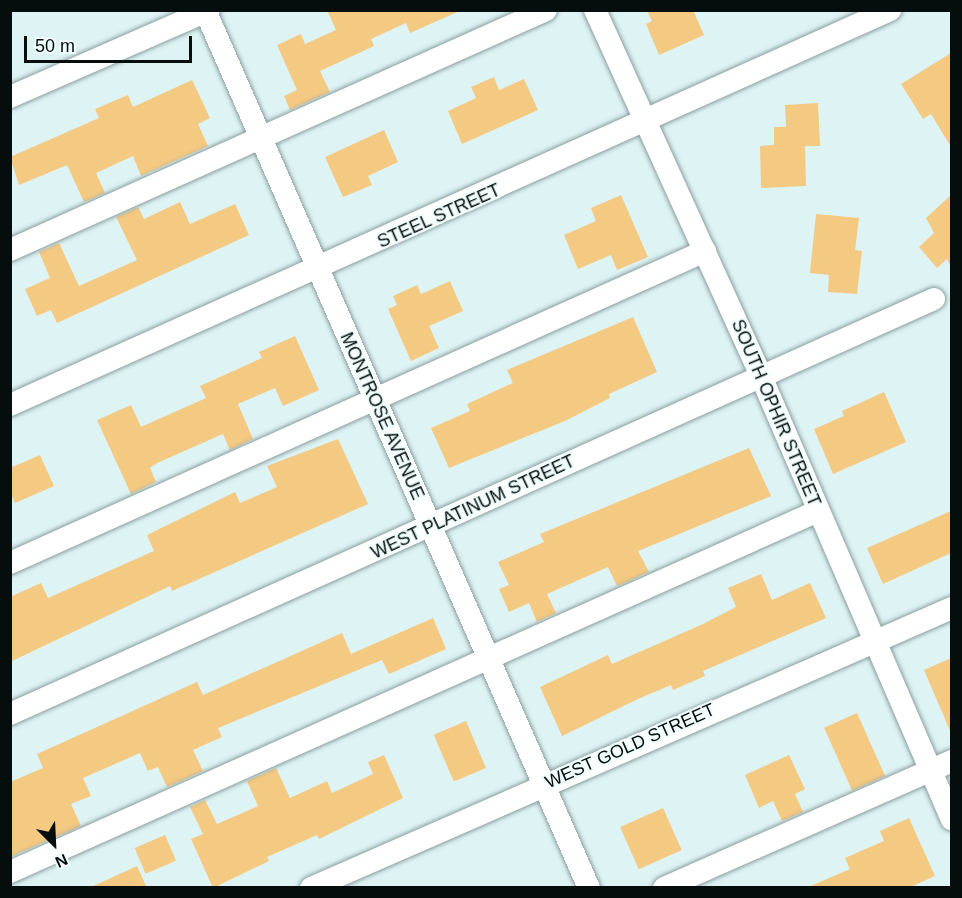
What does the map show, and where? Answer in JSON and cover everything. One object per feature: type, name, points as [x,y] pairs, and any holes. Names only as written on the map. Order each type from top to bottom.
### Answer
[{"type":"street","points":[[10,250],[546,10]]},
{"type":"street","name":"SOUTH OPHIR STREET","points":[[595,10],[760,374],[951,819]]},
{"type":"street","name":"STEEL STREET","points":[[10,405],[318,270],[890,10]]},
{"type":"street","points":[[10,97],[206,11]]},
{"type":"street","name":"MONTROSE AVENUE","points":[[206,11],[589,888]]},
{"type":"street","points":[[10,563],[705,251]]},
{"type":"street","name":"WEST PLATINUM STREET","points":[[10,714],[431,528],[760,374],[934,299]]},
{"type":"street","points":[[10,872],[818,511]]},
{"type":"street","name":"WEST GOLD STREET","points":[[311,888],[542,784],[951,608]]},
{"type":"street","points":[[664,888],[951,761]]},
{"type":"building","points":[[327,10],[462,10],[410,33],[406,23],[371,39],[374,46],[320,71],[330,92],[290,110],[284,96],[297,90],[277,45],[301,34],[305,44],[336,30]]},
{"type":"building","points":[[647,10],[693,10],[704,35],[659,55],[646,24],[652,21]]},
{"type":"building","points":[[951,53],[951,147],[931,114],[923,119],[901,84]]},
{"type":"building","points":[[494,77],[499,90],[524,79],[538,110],[462,144],[448,111],[476,98],[471,87]]},
{"type":"building","points":[[192,80],[210,118],[198,124],[208,146],[141,176],[133,156],[96,173],[105,193],[84,202],[67,165],[19,185],[10,157],[99,118],[95,109],[128,95],[133,107]]},
{"type":"building","points":[[818,103],[820,146],[805,146],[806,186],[761,188],[760,146],[774,145],[774,127],[786,127],[785,105]]},
{"type":"building","points":[[384,130],[398,162],[368,176],[372,185],[343,197],[325,157]]},
{"type":"building","points":[[621,195],[648,257],[617,270],[611,255],[578,269],[564,235],[596,221],[591,208]]},
{"type":"building","points":[[951,195],[951,267],[947,259],[937,268],[919,247],[934,233],[926,218]]},
{"type":"building","points":[[180,202],[190,224],[235,204],[249,235],[57,323],[51,310],[37,316],[25,289],[50,278],[39,252],[59,243],[79,286],[137,260],[116,217],[138,207],[144,219]]},
{"type":"building","points":[[816,214],[859,218],[855,250],[862,251],[857,294],[828,292],[829,275],[810,273]]},
{"type":"building","points":[[450,281],[463,311],[429,326],[439,348],[411,361],[388,309],[397,305],[393,296],[417,285],[421,294]]},
{"type":"building","points":[[633,317],[657,372],[609,394],[610,398],[565,421],[449,468],[431,428],[470,411],[467,404],[513,383],[507,370]]},
{"type":"building","points":[[295,336],[319,390],[283,406],[275,388],[238,404],[253,439],[230,450],[223,434],[157,463],[150,468],[156,482],[131,494],[97,420],[131,405],[141,427],[206,398],[200,386],[262,358],[259,352]]},
{"type":"building","points":[[884,392],[906,442],[833,474],[814,429],[844,416],[842,411]]},
{"type":"building","points":[[338,439],[368,504],[172,591],[170,586],[10,662],[10,597],[41,583],[48,598],[154,551],[147,535],[235,492],[240,503],[277,487],[267,466]]},
{"type":"building","points":[[749,448],[771,496],[638,551],[649,572],[617,586],[608,567],[547,594],[556,613],[537,622],[529,603],[509,612],[499,589],[509,585],[498,562],[544,542],[540,534]]},
{"type":"building","points":[[40,455],[54,486],[15,503],[10,492],[10,468]]},
{"type":"building","points":[[951,511],[951,553],[883,584],[867,548]]},
{"type":"building","points":[[761,574],[772,600],[810,583],[826,618],[703,671],[705,676],[673,690],[671,685],[562,736],[540,687],[608,655],[612,664],[703,624],[736,607],[728,588]]},
{"type":"building","points":[[433,618],[446,649],[389,674],[382,660],[218,728],[222,737],[193,750],[203,771],[167,787],[158,767],[148,771],[140,753],[83,778],[91,796],[71,804],[81,826],[10,857],[10,782],[43,768],[37,754],[197,682],[203,695],[342,633],[351,654]]},
{"type":"building","points":[[951,658],[951,733],[924,670]]},
{"type":"building","points":[[857,713],[885,776],[852,791],[824,728]]},
{"type":"building","points":[[466,721],[486,768],[454,782],[434,735]]},
{"type":"building","points":[[384,755],[403,798],[319,839],[317,835],[267,857],[269,861],[213,888],[191,839],[203,834],[190,807],[205,800],[217,824],[258,806],[247,781],[276,768],[290,798],[327,781],[332,793],[373,774],[368,762]]},
{"type":"building","points":[[789,755],[805,789],[795,794],[803,812],[782,821],[773,801],[759,808],[745,775]]},
{"type":"building","points":[[663,808],[682,850],[639,869],[620,827]]},
{"type":"building","points":[[909,818],[935,876],[908,888],[806,888],[850,869],[845,858],[884,841],[880,831]]},
{"type":"building","points":[[165,835],[176,861],[146,874],[135,848]]},
{"type":"building","points":[[137,866],[147,888],[89,888]]}]
